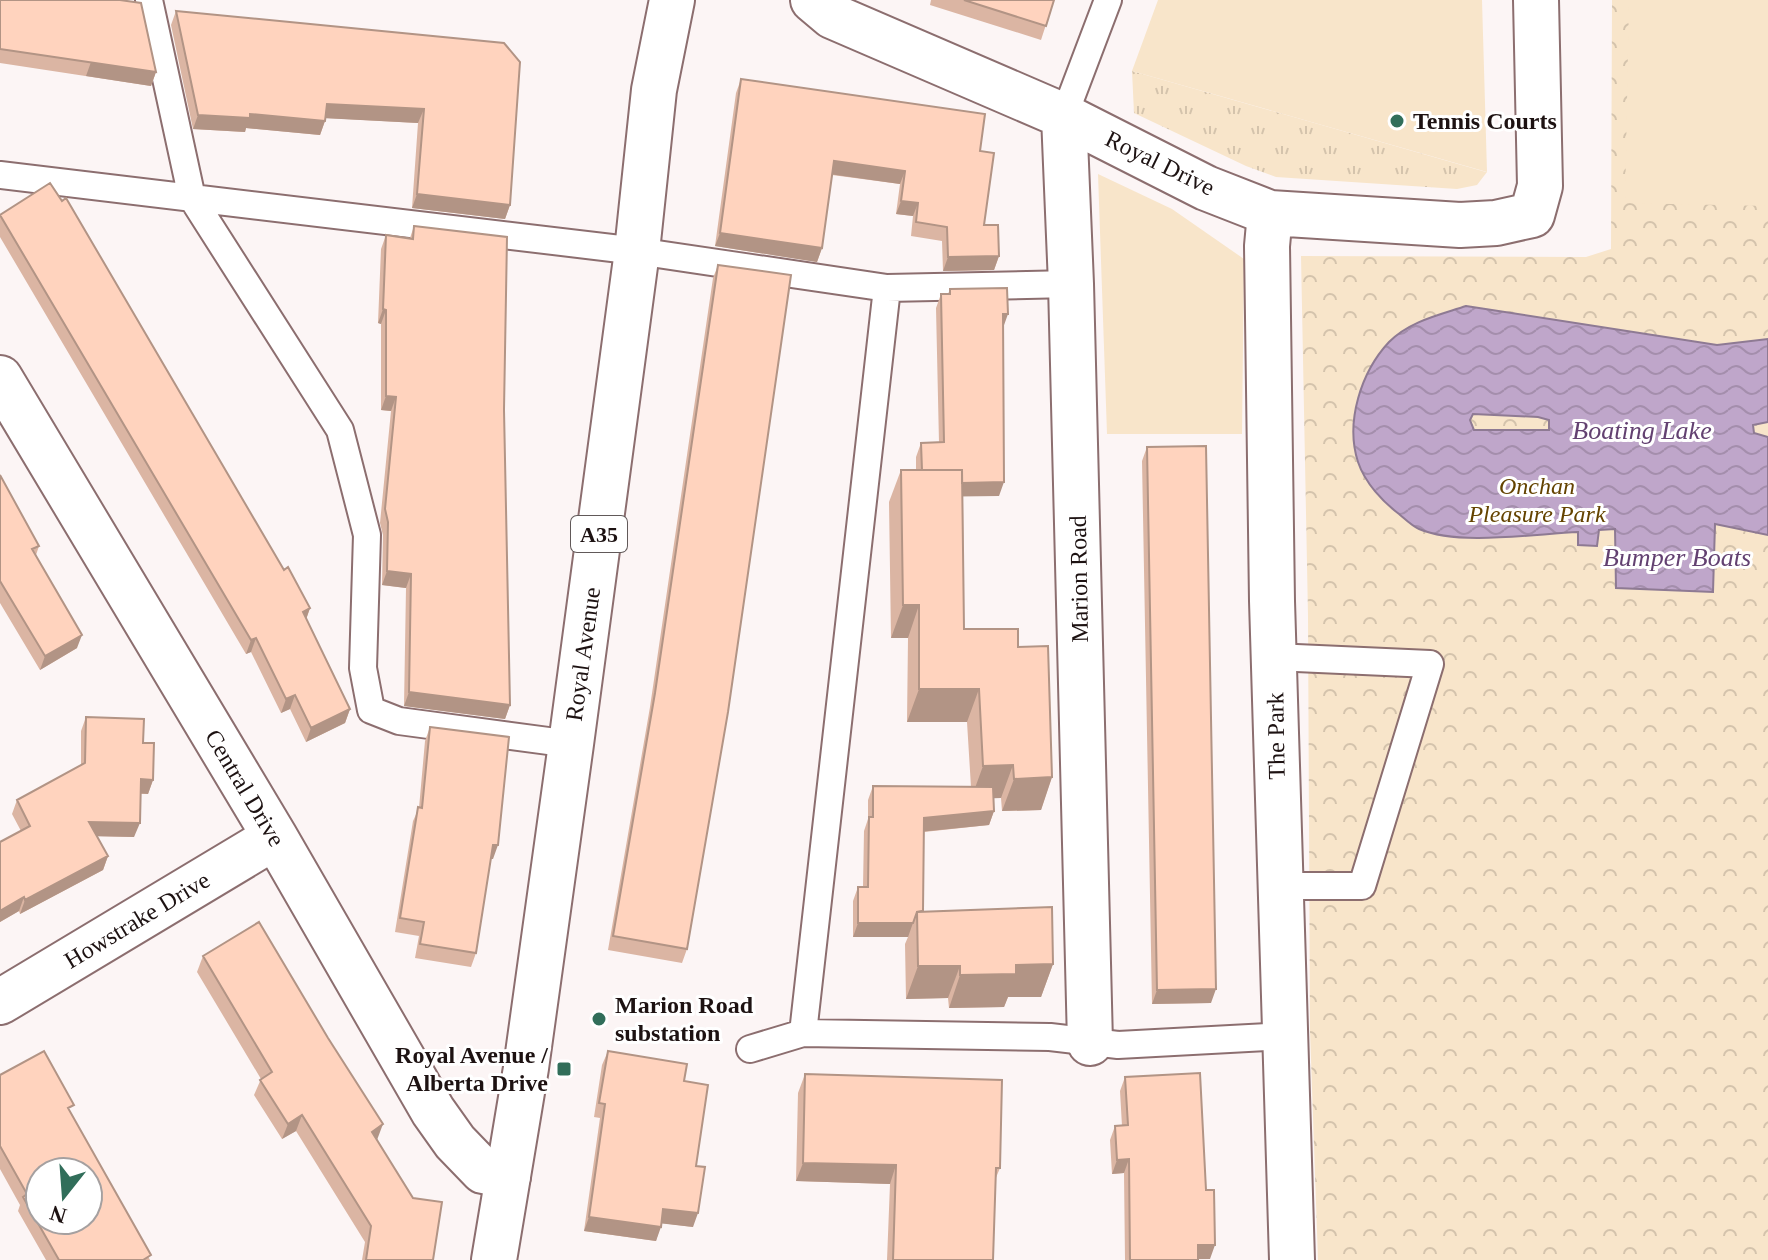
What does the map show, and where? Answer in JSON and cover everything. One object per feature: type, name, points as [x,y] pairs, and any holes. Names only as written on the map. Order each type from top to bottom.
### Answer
[{"type":"street","name":"Royal Avenue","points":[[494,1260],[526,1068],[571,744],[637,251],[654,90],[672,0]]},
{"type":"street","name":"Royal Drive","points":[[813,0],[832,16],[1064,116],[1206,188],[1270,213],[1460,225],[1496,223],[1532,215],[1540,186],[1536,0]]},
{"type":"street","name":"Marion Road","points":[[1064,116],[1090,1043]]},
{"type":"street","name":"The Park","points":[[1270,213],[1267,246],[1274,657],[1292,1260]]},
{"type":"street","name":"Central Drive","points":[[0,378],[275,837],[433,1111],[455,1142],[483,1171],[508,1176]]},
{"type":"street","name":"Howstrake Drive","points":[[0,1002],[275,837]]},
{"type":"lane","points":[[149,0],[192,198],[340,430],[367,535],[363,668],[371,710],[399,721],[571,744]]},
{"type":"lane","points":[[1064,116],[1108,0]]},
{"type":"lane","points":[[0,175],[637,251],[887,288],[1071,284]]},
{"type":"lane","points":[[803,1033],[887,288]]},
{"type":"lane","points":[[1274,657],[1430,664],[1362,886],[1280,886]]},
{"type":"lane","points":[[750,1049],[803,1033],[1050,1037],[1118,1045],[1286,1036]]},
{"type":"green space","name":"Tennis Courts","points":[[1158,0],[1482,0],[1487,172],[1132,71]]},
{"type":"green space","name":"Onchan Pleasure Park","points":[[1612,0],[1768,0],[1768,1260],[1318,1260],[1310,1031],[1308,616],[1301,256],[1586,257],[1611,249]]},
{"type":"green space","points":[[1629,0],[1768,0],[1768,206],[1625,203]]},
{"type":"green space","points":[[1132,71],[1487,172],[1477,185],[1457,189],[1276,177],[1134,113]]},
{"type":"green space","points":[[1098,174],[1172,209],[1244,259],[1242,434],[1107,434]]},
{"type":"water","name":"Boating Lake","points":[[1466,306],[1717,345],[1768,339],[1768,422],[1753,425],[1754,433],[1768,437],[1768,535],[1715,524],[1713,592],[1616,588],[1615,529],[1599,530],[1597,546],[1578,545],[1578,532],[1454,537],[1435,534],[1411,524],[1381,498],[1361,470],[1353,431],[1358,398],[1379,354],[1397,335],[1415,324]],"holes":[[[1473,414],[1549,420],[1549,430],[1474,430],[1470,420]]]},
{"type":"building","points":[[0,0],[120,0],[141,3],[156,72],[0,49]]},
{"type":"building","points":[[964,0],[1054,0],[1046,26]]},
{"type":"building","points":[[176,11],[504,43],[520,62],[510,205],[417,194],[424,109],[327,104],[325,121],[250,114],[250,118],[198,115]]},
{"type":"building","points":[[741,79],[985,114],[980,151],[994,153],[984,225],[998,225],[999,256],[948,257],[947,227],[916,222],[918,203],[901,201],[905,171],[834,161],[822,248],[720,233]]},
{"type":"building","points":[[50,183],[62,201],[66,198],[284,570],[288,567],[310,608],[303,612],[350,709],[311,728],[295,695],[286,699],[256,638],[251,640],[0,215]]},
{"type":"building","points":[[414,226],[507,237],[504,410],[510,705],[409,692],[411,574],[387,571],[388,522],[385,509],[396,397],[386,396],[386,310],[383,309],[386,235],[413,239]]},
{"type":"building","points":[[718,265],[791,275],[728,712],[687,949],[613,936],[655,693]]},
{"type":"building","points":[[1007,288],[1008,314],[1003,314],[1004,482],[962,483],[962,470],[922,470],[921,443],[944,442],[941,294],[950,294],[950,289]]},
{"type":"building","points":[[1206,446],[1216,989],[1157,990],[1147,447]]},
{"type":"building","points":[[901,470],[962,470],[964,629],[1018,629],[1018,647],[1048,646],[1052,777],[1014,779],[1013,765],[983,766],[979,689],[919,689],[919,605],[903,605]]},
{"type":"building","points":[[0,475],[39,546],[32,549],[82,635],[45,656],[0,581]]},
{"type":"building","points":[[86,717],[144,719],[143,743],[154,743],[153,780],[141,779],[140,823],[89,822],[108,856],[0,911],[0,842],[30,826],[17,800],[85,763]]},
{"type":"building","points":[[430,727],[509,737],[498,845],[493,845],[476,953],[420,944],[424,922],[400,918],[418,807],[422,808]]},
{"type":"building","points":[[873,786],[993,787],[994,811],[924,818],[923,911],[917,912],[913,923],[858,923],[858,887],[868,887],[869,817],[873,817]]},
{"type":"building","points":[[1052,907],[1053,964],[1016,965],[1016,974],[960,975],[960,966],[918,966],[917,912]]},
{"type":"building","points":[[259,922],[383,1124],[372,1132],[413,1198],[442,1202],[433,1260],[366,1260],[371,1226],[302,1115],[288,1124],[260,1080],[272,1072],[203,956]]},
{"type":"building","points":[[44,1051],[74,1105],[68,1108],[95,1156],[24,1156],[24,1189],[0,1146],[0,1075]]},
{"type":"building","points":[[608,1051],[687,1064],[684,1081],[708,1085],[696,1166],[705,1167],[698,1213],[663,1209],[661,1227],[589,1217],[605,1104],[599,1103]]},
{"type":"building","points":[[1200,1073],[1206,1190],[1214,1190],[1215,1245],[1198,1245],[1198,1260],[1130,1260],[1129,1159],[1117,1160],[1115,1126],[1128,1125],[1125,1077]]},
{"type":"building","points":[[805,1074],[1002,1080],[993,1260],[893,1260],[896,1165],[803,1163]]},
{"type":"building","points":[[104,1172],[151,1255],[143,1260],[59,1260],[45,1236],[104,1236]]},
{"type":"place","name":"Tennis Courts","points":[[1397,121]]},
{"type":"place","name":"Marion Road substation","points":[[599,1019]]},
{"type":"place","name":"Royal Avenue / Alberta Drive","points":[[564,1069]]},
{"type":"water label","name":"Bumper Boats","points":[[1677,557]]}]
